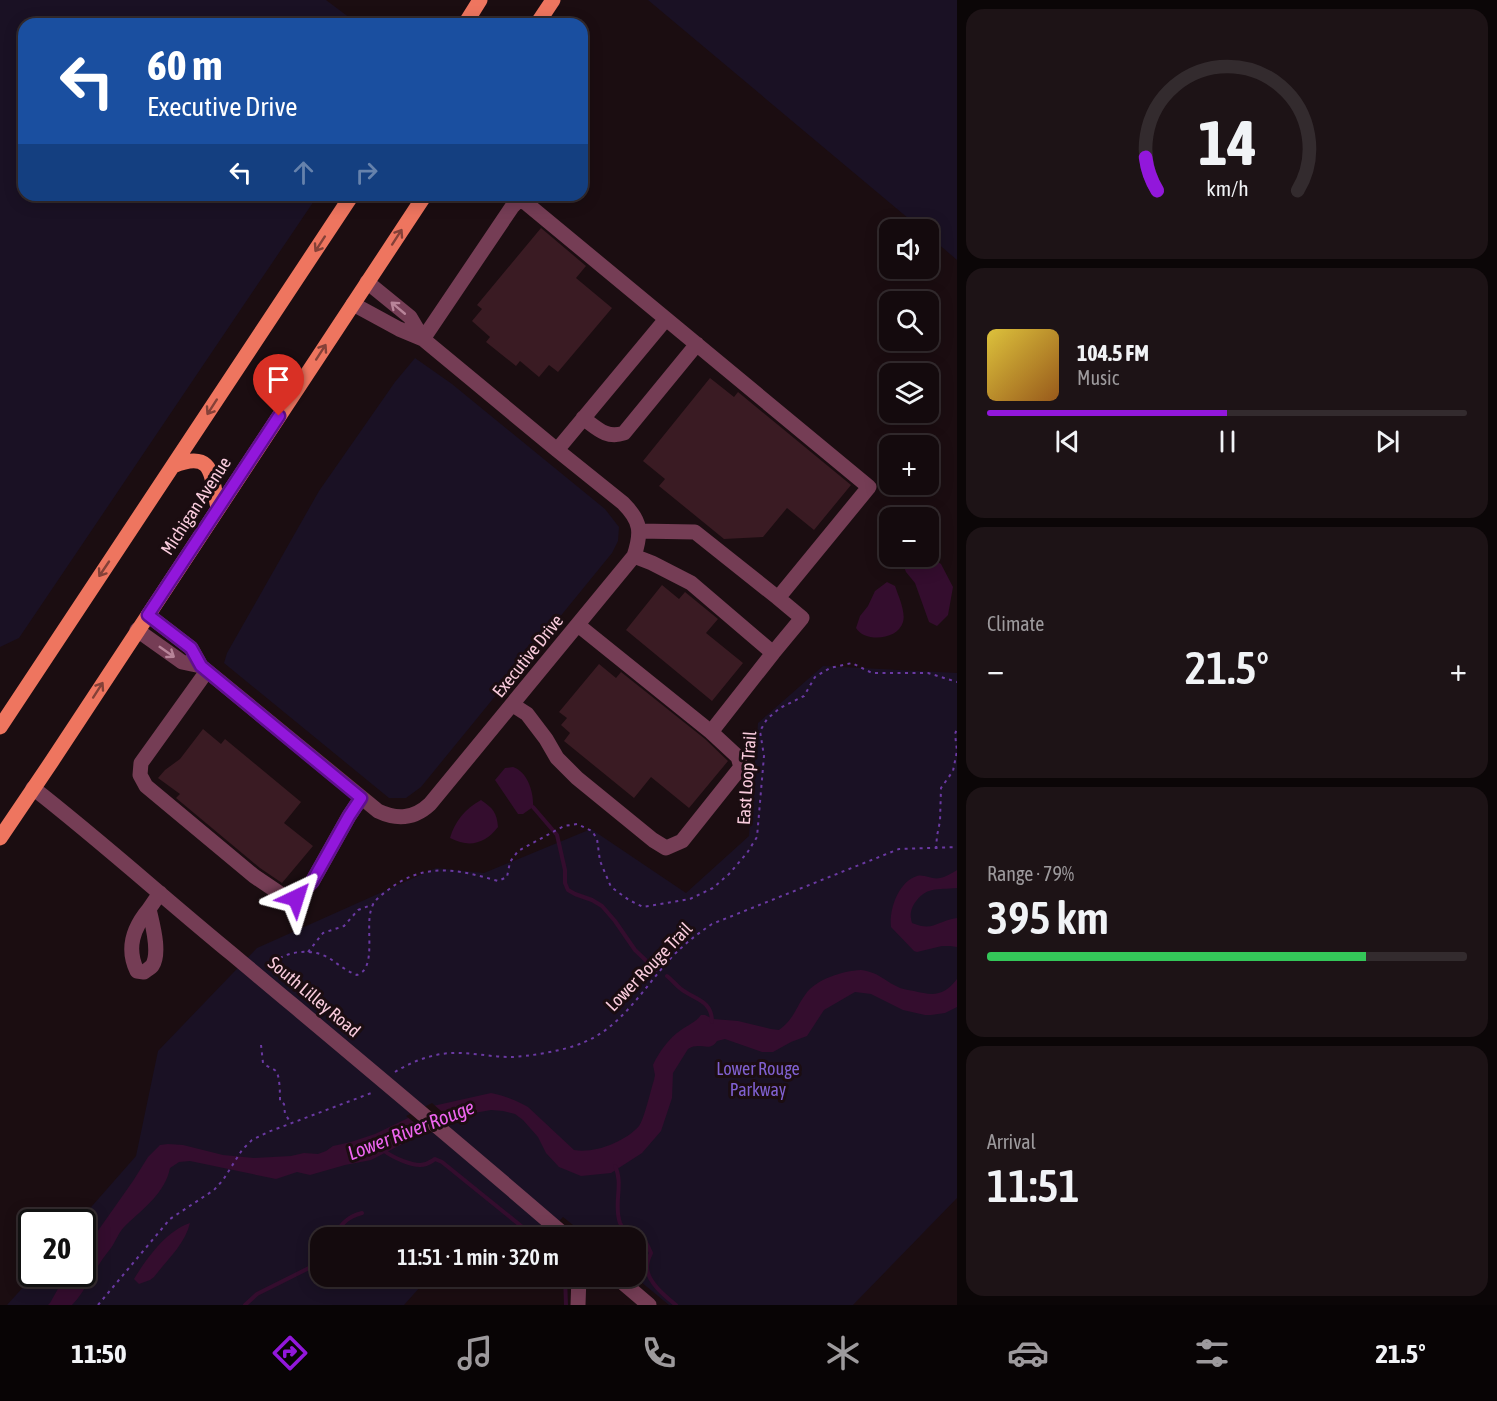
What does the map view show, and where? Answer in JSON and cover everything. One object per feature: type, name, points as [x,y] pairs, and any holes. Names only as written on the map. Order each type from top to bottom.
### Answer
[{"type":"main road","points":[[469,18],[480,0]]},
{"type":"main road","points":[[541,18],[553,0]]},
{"type":"main road","points":[[0,727],[348,201]]},
{"type":"main road","name":"Michigan Avenue","points":[[0,838],[420,201]]},
{"type":"main road","points":[[173,466],[191,460],[202,462],[207,466],[213,479],[218,508]]},
{"type":"street","points":[[423,339],[512,207],[517,202],[526,203],[869,487],[778,598]]},
{"type":"street","points":[[367,282],[410,317],[423,339]]},
{"type":"street","points":[[353,304],[423,339],[631,511],[639,531],[695,532],[802,618],[711,732]]},
{"type":"street","points":[[557,450],[666,319]]},
{"type":"street","points":[[583,418],[610,435],[624,433],[697,344]]},
{"type":"street","name":"Executive Drive","points":[[148,615],[191,648],[204,669],[361,798],[388,816],[405,817],[423,810],[430,804],[513,705],[634,556],[639,542],[639,531]]},
{"type":"street","points":[[634,556],[691,583],[773,653]]},
{"type":"street","points":[[513,705],[527,714],[557,758],[577,778],[653,840],[666,848],[682,841],[741,767],[738,757],[711,732],[578,625]]},
{"type":"street","name":"Executive Drive","points":[[137,630],[182,662],[204,669]]},
{"type":"street","points":[[204,669],[141,763],[140,776],[146,786],[254,876],[288,899],[296,898],[312,882],[361,798]]},
{"type":"street","name":"South Lilley Road","points":[[33,788],[411,1103],[555,1227]]},
{"type":"street","points":[[149,909],[160,893]]},
{"type":"street","points":[[578,1305],[579,1287]]},
{"type":"street","points":[[628,1287],[649,1305]]},
{"type":"path","name":"East Loop Trail","points":[[307,952],[323,933],[344,926],[358,910],[374,904],[376,899],[398,882],[415,874],[441,869],[498,882],[507,877],[510,862],[518,851],[564,826],[577,824],[592,831],[597,839],[600,861],[611,887],[629,900],[643,907],[690,899],[713,888],[729,874],[757,837],[764,756],[760,730],[767,718],[780,708],[804,696],[815,677],[830,668],[852,663],[872,673],[928,673],[957,682]]},
{"type":"path","points":[[936,849],[941,788],[953,771],[957,751],[955,734],[957,729]]},
{"type":"path","name":"Lower Rouge Trail","points":[[392,1074],[430,1056],[451,1053],[512,1057],[581,1044],[605,1031],[633,1005],[669,960],[690,939],[712,924],[899,849],[957,848]]},
{"type":"path","points":[[258,976],[273,961],[294,952],[315,953],[327,957],[357,975],[364,970],[368,961],[370,911],[374,904]]},
{"type":"path","points":[[261,1045],[265,1066],[276,1071],[278,1076],[280,1101],[283,1102],[285,1114],[291,1123]]},
{"type":"path","points":[[98,1305],[170,1219],[214,1190],[242,1150],[252,1140],[380,1089]]},
{"type":"green space","points":[[0,0],[326,0],[350,18],[18,18],[18,201],[314,201],[19,638],[0,647]]},
{"type":"green space","points":[[648,0],[957,0],[957,260],[939,245],[939,219],[909,219]]},
{"type":"green space","points":[[415,358],[452,384],[605,509],[619,527],[618,541],[612,553],[421,787],[406,798],[389,798],[224,663],[227,653],[319,491],[395,382]]},
{"type":"green space","name":"Lower Rouge Parkway","points":[[823,666],[957,673],[957,1198],[853,1305],[669,1305],[646,1286],[646,1227],[576,1227],[563,1217],[554,1227],[310,1227],[310,1287],[420,1287],[404,1305],[7,1305],[23,1287],[96,1287],[96,1209],[89,1209],[136,1156],[158,1051],[257,948],[436,868],[484,873],[591,829],[686,893],[749,836],[758,723]]},
{"type":"water","points":[[939,563],[941,564],[953,587],[948,615],[937,626],[929,622],[915,583],[904,567],[939,567]]},
{"type":"water","points":[[887,582],[895,586],[903,609],[903,622],[895,633],[888,636],[866,636],[856,628],[860,616],[875,591]]},
{"type":"water","points":[[513,767],[523,773],[532,796],[533,807],[523,814],[518,814],[495,780],[505,768]]},
{"type":"water","points":[[481,800],[494,811],[498,827],[488,837],[476,843],[464,843],[450,838],[461,816]]},
{"type":"water","points":[[957,870],[957,888],[932,890],[923,894],[914,904],[911,916],[912,923],[925,926],[957,918],[957,947],[942,946],[914,951],[891,927],[896,897],[910,879],[917,876],[940,878]]},
{"type":"water","name":"Lower River Rouge","points":[[867,971],[900,988],[927,994],[943,992],[957,979],[957,1007],[945,1013],[925,1015],[903,1010],[871,994],[855,992],[824,1010],[807,1036],[773,1052],[762,1052],[725,1039],[708,1047],[692,1047],[688,1049],[673,1073],[672,1098],[661,1131],[642,1153],[611,1173],[581,1176],[559,1167],[546,1153],[538,1137],[523,1120],[515,1114],[491,1110],[463,1115],[417,1135],[371,1160],[310,1175],[297,1172],[276,1179],[190,1161],[179,1162],[170,1168],[159,1193],[121,1230],[96,1268],[96,1234],[148,1157],[160,1145],[183,1145],[223,1155],[254,1158],[304,1153],[318,1154],[333,1146],[375,1134],[433,1106],[491,1093],[510,1098],[528,1107],[574,1150],[600,1148],[626,1137],[639,1126],[654,1080],[655,1060],[672,1037],[701,1015],[779,1030],[788,1022],[810,989],[823,980],[846,972]]},
{"type":"water","points":[[190,1223],[180,1245],[154,1277],[139,1284],[134,1279],[151,1254],[173,1232]]},
{"type":"water","points":[[59,1287],[85,1287],[72,1305],[48,1305]]},
{"type":"pier","points":[[432,1103],[455,1123],[428,1134],[406,1116]]},
{"type":"building","points":[[541,228],[586,266],[576,278],[612,308],[558,372],[549,365],[539,377],[520,361],[516,366],[486,342],[490,337],[472,321],[482,309],[477,305]]},
{"type":"building","points":[[710,378],[734,397],[738,392],[851,485],[814,530],[787,508],[763,537],[724,539],[659,486],[665,479],[643,461]]},
{"type":"building","points":[[662,585],[679,599],[685,592],[718,619],[706,633],[743,663],[712,701],[626,630]]},
{"type":"building","points":[[599,664],[616,678],[621,672],[705,739],[728,761],[689,808],[651,777],[634,798],[564,741],[570,733],[561,725],[567,718],[559,712]]},
{"type":"building","points":[[203,729],[221,744],[225,739],[301,802],[284,823],[313,846],[282,883],[260,868],[176,798],[180,794],[158,778],[180,759]]},
{"type":"waterway","points":[[533,807],[557,835],[568,890],[602,906],[635,950],[656,970]]},
{"type":"waterway","points":[[667,976],[681,989],[706,1005],[712,1022]]},
{"type":"waterway","name":"Lower River Rouge","points":[[383,1150],[409,1163],[421,1165],[435,1159],[442,1162],[522,1227]]},
{"type":"waterway","points":[[615,1166],[619,1180],[618,1216],[620,1223],[627,1232],[645,1241],[651,1253],[647,1267],[650,1278],[658,1289],[676,1305]]},
{"type":"waterway","points":[[340,1227],[344,1222],[362,1213]]},
{"type":"waterway","points":[[245,1305],[257,1294],[310,1267]]},
{"type":"waterway","points":[[565,1287],[566,1305]]},
{"type":"route","points":[[279,416],[148,615],[191,648],[201,666],[361,798],[312,882],[296,898]]}]
